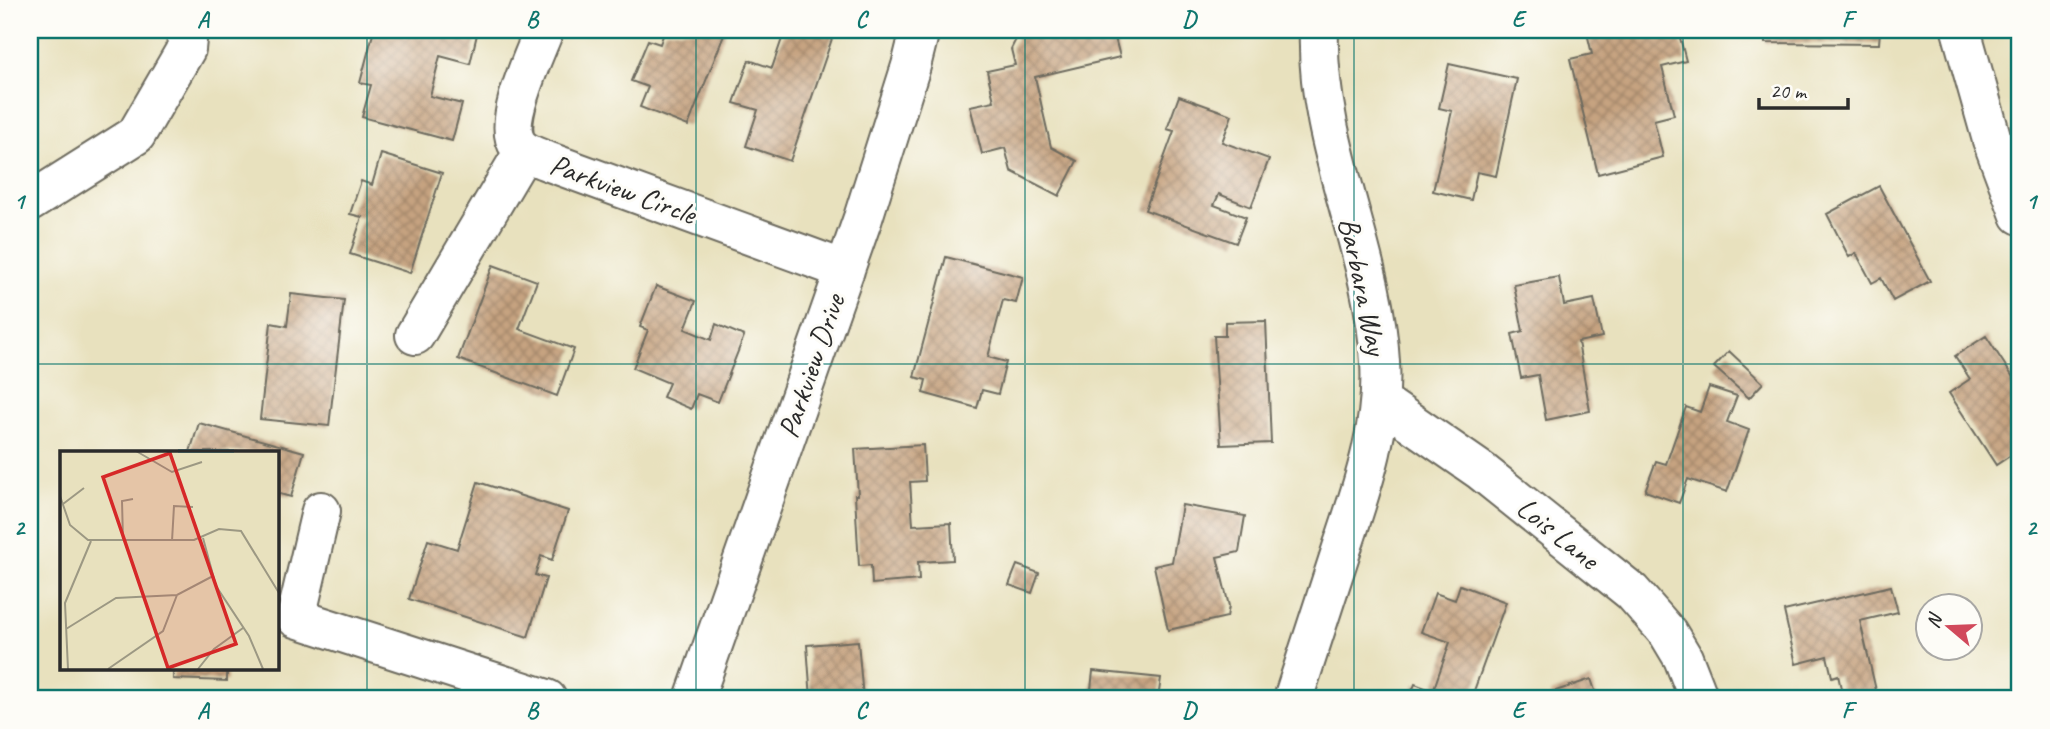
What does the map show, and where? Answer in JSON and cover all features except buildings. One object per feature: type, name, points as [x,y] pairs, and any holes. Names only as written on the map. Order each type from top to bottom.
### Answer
[{"type":"street","points":[[30,202],[136,135],[186,49],[188,30]]},
{"type":"street","name":"Parkview Circle","points":[[544,30],[515,112],[513,132],[518,145],[524,150],[547,161],[845,270]]},
{"type":"street","name":"Parkview Drive","points":[[694,699],[845,270],[911,66],[920,30]]},
{"type":"street","name":"Barbara Way","points":[[1293,699],[1364,477],[1380,401],[1376,324],[1329,128],[1320,71],[1319,30]]},
{"type":"street","points":[[1961,30],[1992,140],[2020,215]]},
{"type":"street","points":[[415,335],[524,150]]},
{"type":"street","name":"Lois Lane","points":[[1380,401],[1481,471],[1632,592],[1668,633],[1683,658],[1699,699]]},
{"type":"street","points":[[321,511],[296,618],[547,699]]}]
